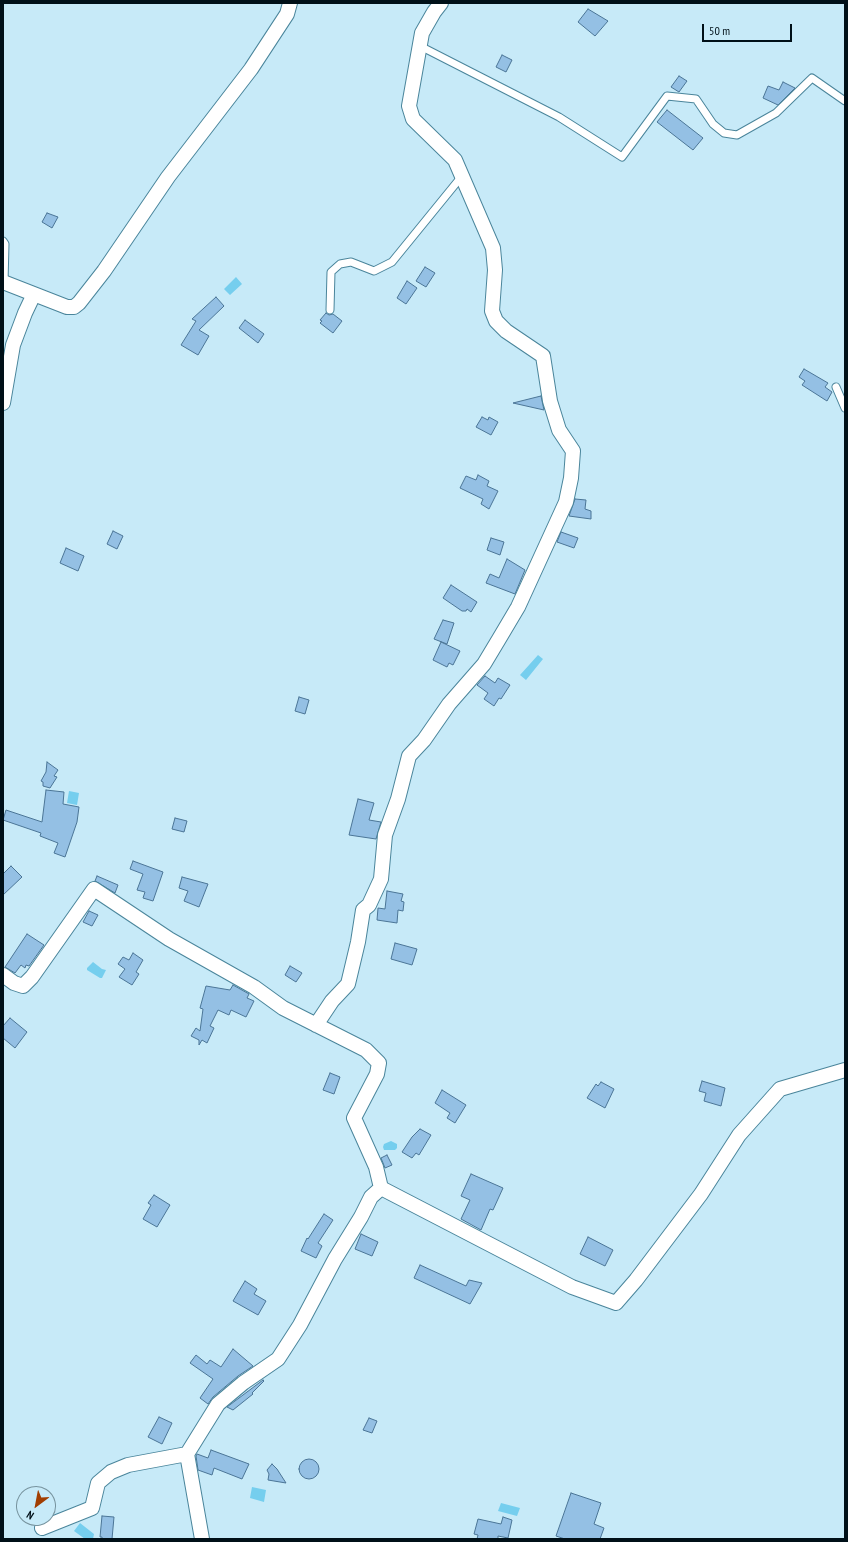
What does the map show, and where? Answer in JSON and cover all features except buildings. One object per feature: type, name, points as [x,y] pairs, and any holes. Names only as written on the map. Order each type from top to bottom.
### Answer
[{"type":"street","points":[[4,282],[66,307],[74,307],[79,304],[104,271],[168,177],[251,69],[287,14],[290,3]]},
{"type":"street","points":[[316,1025],[332,1001],[348,984],[358,942],[363,910],[369,905],[381,880],[386,836],[398,799],[409,756],[424,740],[449,704],[484,664],[514,613],[566,502],[571,478],[573,451],[559,430],[550,400],[543,356],[506,331],[496,321],[492,311],[495,270],[493,248],[455,160],[413,119],[409,106],[422,33],[441,3]]},
{"type":"street","points":[[3,403],[14,345],[25,313],[34,294]]},
{"type":"street","points":[[3,975],[14,983],[22,986],[32,977],[94,889],[169,938],[254,987],[283,1008],[366,1050],[379,1062],[377,1074],[354,1118],[376,1167],[381,1188],[572,1287],[616,1302],[636,1280],[696,1200],[739,1136],[780,1089],[845,1070]]},
{"type":"street","points":[[202,1539],[187,1454],[218,1404],[243,1383],[278,1359],[300,1325],[335,1258],[361,1217],[371,1197],[381,1188]]},
{"type":"street","points":[[42,1528],[92,1508],[98,1483],[111,1472],[128,1465],[187,1454]]},
{"type":"lane","points":[[420,46],[559,117],[622,157],[667,96],[696,99],[713,124],[724,133],[737,135],[776,113],[812,78],[845,100]]},
{"type":"lane","points":[[330,310],[331,272],[340,264],[351,262],[374,271],[392,262],[462,176]]},
{"type":"lane","points":[[3,241],[5,244],[4,282]]},
{"type":"lane","points":[[836,387],[845,408]]},
{"type":"water","points":[[236,277],[242,284],[230,295],[224,289]]},
{"type":"water","points":[[538,655],[543,659],[526,680],[520,675]]},
{"type":"water","points":[[69,791],[79,793],[77,805],[67,803]]},
{"type":"water","points":[[93,962],[102,969],[106,970],[102,978],[87,970]]},
{"type":"water","points":[[391,1141],[397,1144],[397,1148],[395,1150],[384,1150],[384,1144]]},
{"type":"water","points":[[252,1487],[266,1490],[264,1502],[250,1498]]},
{"type":"water","points":[[501,1503],[520,1508],[517,1516],[498,1511]]},
{"type":"water","points":[[80,1523],[94,1534],[93,1539],[85,1539],[74,1531]]}]
